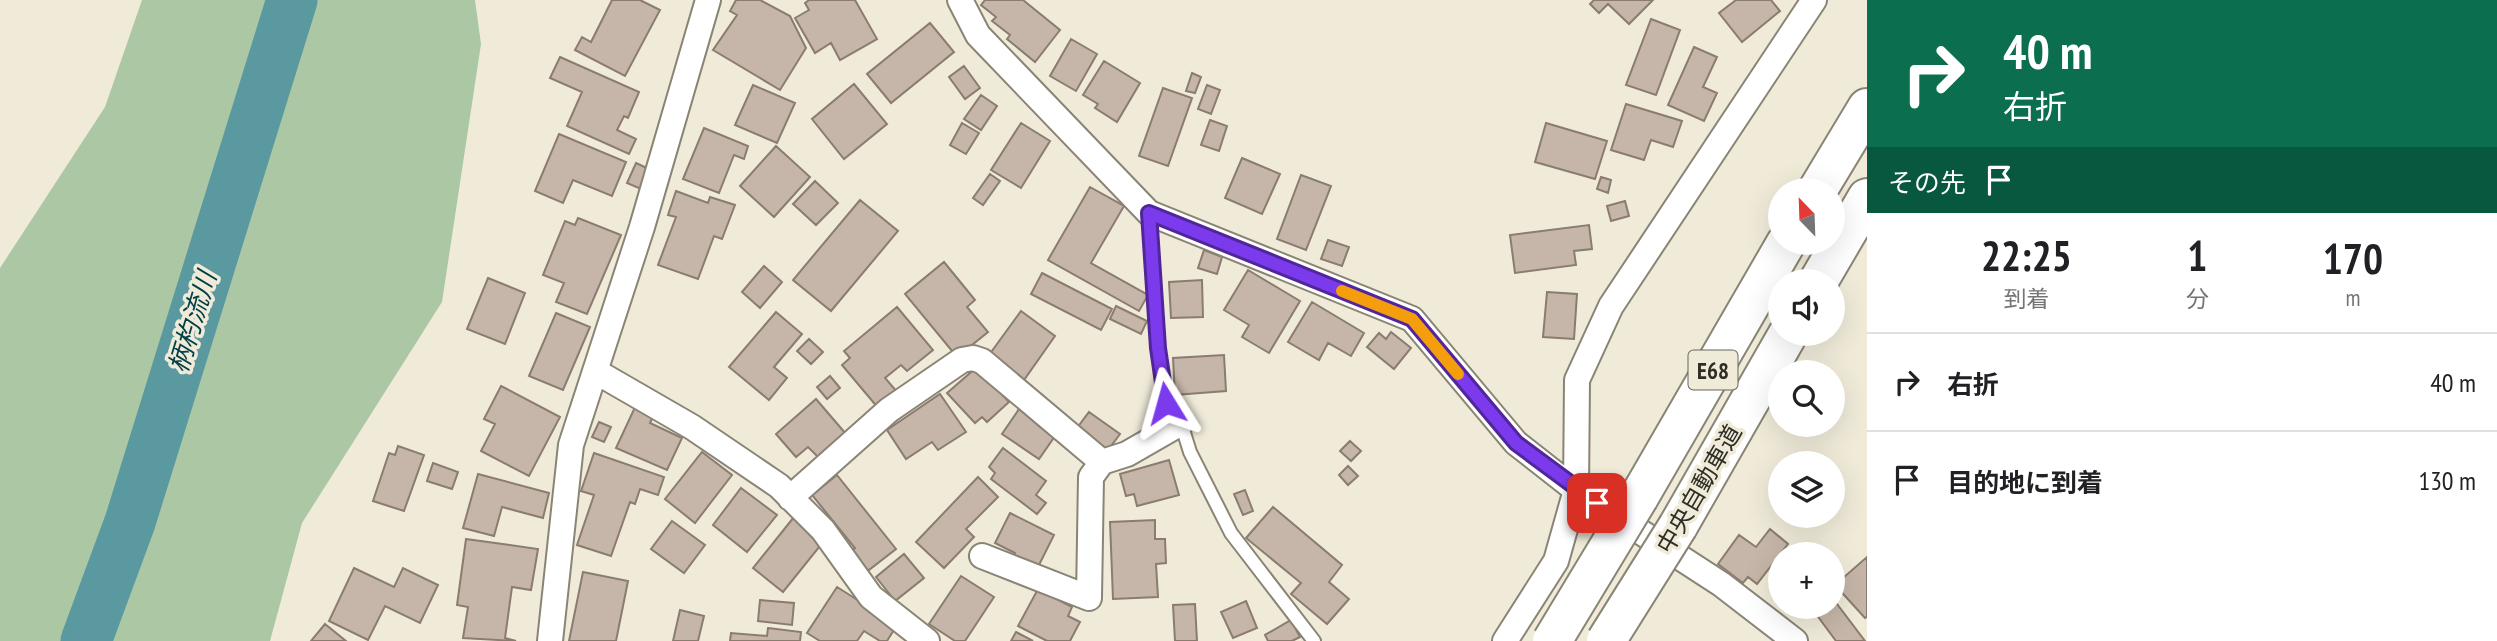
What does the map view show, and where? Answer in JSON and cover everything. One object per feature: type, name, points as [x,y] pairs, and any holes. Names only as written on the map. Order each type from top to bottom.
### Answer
[{"type":"highway","points":[[1824,178],[1867,108]]},
{"type":"highway","points":[[1826,269],[1867,198]]},
{"type":"highway","name":"中央自動車道","points":[[1552,641],[1778,256]]},
{"type":"highway","name":"中央自動車道","points":[[1606,641],[1678,526],[1781,346]]},
{"type":"street","points":[[550,641],[571,445],[642,227],[708,0]]},
{"type":"street","points":[[960,0],[978,35],[1149,213],[1412,319],[1516,443],[1576,490],[1721,584],[1795,641]]},
{"type":"street","points":[[1505,641],[1556,561],[1576,490],[1577,380],[1611,306],[1814,0]]},
{"type":"street","points":[[790,498],[889,410],[962,360],[973,358],[982,362],[1102,463]]},
{"type":"street","points":[[595,371],[692,427],[779,486],[823,530],[872,597],[927,641]]},
{"type":"street","points":[[982,556],[1089,597],[1091,477],[1102,463],[1127,454],[1181,423]]},
{"type":"lane","points":[[1149,213],[1158,348],[1166,403],[1181,423],[1191,452],[1231,533],[1314,641]]},
{"type":"green space","points":[[142,0],[475,0],[481,44],[442,302],[302,523],[270,641],[0,641],[0,268],[105,107]]},
{"type":"building","points":[[612,0],[640,0],[660,10],[625,76],[575,50],[582,37],[591,42]]},
{"type":"building","points":[[736,0],[760,0],[790,16],[806,48],[780,90],[713,50],[737,15],[730,11]]},
{"type":"building","points":[[809,0],[855,0],[877,39],[840,60],[831,43],[815,53],[795,18],[809,10],[805,3]]},
{"type":"building","points":[[985,0],[1023,0],[1060,30],[1035,62],[1007,39],[1010,35],[992,21],[996,17],[981,5]]},
{"type":"building","points":[[1594,0],[1653,0],[1629,24],[1608,4],[1599,13],[1590,4]]},
{"type":"building","points":[[1736,0],[1771,0],[1780,11],[1742,42],[1719,13]]},
{"type":"building","points":[[1651,19],[1680,30],[1656,95],[1626,85]]},
{"type":"building","points":[[930,23],[954,52],[891,103],[867,74]]},
{"type":"building","points":[[1071,39],[1097,54],[1076,91],[1050,76]]},
{"type":"building","points":[[1694,47],[1717,57],[1703,87],[1717,93],[1704,121],[1668,105]]},
{"type":"building","points":[[560,57],[639,92],[628,118],[624,116],[617,130],[636,139],[629,154],[567,126],[582,92],[550,78]]},
{"type":"building","points":[[1104,61],[1140,83],[1117,122],[1095,108],[1098,104],[1083,95]]},
{"type":"building","points":[[964,66],[980,88],[965,99],[949,77]]},
{"type":"building","points":[[1192,73],[1201,77],[1195,93],[1186,91]]},
{"type":"building","points":[[854,84],[887,124],[844,159],[812,119]]},
{"type":"building","points":[[753,85],[795,103],[777,143],[735,125]]},
{"type":"building","points":[[1207,85],[1220,90],[1211,114],[1198,109]]},
{"type":"building","points":[[1163,88],[1192,98],[1168,166],[1139,156]]},
{"type":"building","points":[[981,95],[997,106],[981,130],[964,119]]},
{"type":"building","points":[[1626,104],[1682,121],[1673,147],[1651,140],[1644,160],[1611,150]]},
{"type":"building","points":[[1210,120],[1227,126],[1219,151],[1201,145]]},
{"type":"building","points":[[962,123],[979,133],[966,154],[950,145]]},
{"type":"building","points":[[1021,123],[1050,141],[1021,188],[991,170]]},
{"type":"building","points":[[1546,123],[1607,141],[1595,179],[1535,162]]},
{"type":"building","points":[[704,128],[748,146],[744,159],[734,155],[719,193],[683,179]]},
{"type":"building","points":[[559,134],[626,162],[612,196],[573,180],[563,203],[535,191]]},
{"type":"building","points":[[776,146],[810,177],[774,217],[740,186]]},
{"type":"building","points":[[1242,158],[1280,174],[1262,214],[1225,198]]},
{"type":"building","points":[[636,163],[649,169],[641,189],[627,183]]},
{"type":"building","points":[[990,174],[1000,181],[983,205],[973,198]]},
{"type":"building","points":[[1301,175],[1331,186],[1306,250],[1277,239]]},
{"type":"building","points":[[1601,177],[1611,180],[1608,193],[1597,189]]},
{"type":"building","points":[[815,181],[838,203],[816,225],[793,204]]},
{"type":"building","points":[[1090,187],[1124,206],[1091,263],[1148,295],[1139,311],[1048,260]]},
{"type":"building","points":[[676,191],[708,203],[710,197],[735,205],[722,239],[714,236],[698,279],[658,265],[676,217],[668,215]]},
{"type":"building","points":[[860,200],[898,231],[831,311],[793,280]]},
{"type":"building","points":[[1625,201],[1629,216],[1611,221],[1607,206]]},
{"type":"building","points":[[578,218],[621,235],[587,314],[556,302],[564,283],[543,275],[565,221],[575,225]]},
{"type":"building","points":[[1589,225],[1592,249],[1574,251],[1576,265],[1515,273],[1510,235]]},
{"type":"building","points":[[1328,240],[1349,247],[1342,266],[1321,259]]},
{"type":"building","points":[[1204,250],[1222,257],[1217,274],[1198,268]]},
{"type":"building","points":[[944,262],[975,300],[967,307],[988,332],[957,357],[905,294]]},
{"type":"building","points":[[764,266],[782,282],[760,308],[742,292]]},
{"type":"building","points":[[1248,270],[1300,301],[1269,353],[1242,337],[1249,325],[1224,310]]},
{"type":"building","points":[[1042,273],[1112,309],[1101,330],[1031,294]]},
{"type":"building","points":[[488,278],[525,293],[505,344],[467,329]]},
{"type":"building","points":[[1202,280],[1203,317],[1171,318],[1169,282]]},
{"type":"building","points":[[1547,292],[1577,294],[1574,339],[1543,337]]},
{"type":"building","points":[[1312,302],[1364,333],[1351,356],[1328,343],[1319,360],[1288,342]]},
{"type":"building","points":[[1116,306],[1147,321],[1141,334],[1110,319]]},
{"type":"building","points":[[897,307],[933,350],[907,371],[901,365],[885,378],[898,393],[879,409],[842,365],[850,358],[844,351]]},
{"type":"building","points":[[1021,311],[1055,336],[1024,380],[989,355]]},
{"type":"building","points":[[776,312],[802,334],[774,367],[787,378],[769,400],[729,367]]},
{"type":"building","points":[[556,313],[590,327],[563,390],[529,376]]},
{"type":"building","points":[[1391,332],[1411,348],[1394,369],[1367,347],[1379,333],[1386,339]]},
{"type":"building","points":[[809,339],[823,352],[811,364],[797,351]]},
{"type":"building","points":[[1224,355],[1226,391],[1175,395],[1173,358]]},
{"type":"building","points":[[977,367],[1009,402],[987,422],[982,417],[975,423],[947,393]]},
{"type":"building","points":[[830,376],[840,388],[827,399],[817,387]]},
{"type":"building","points":[[501,386],[560,417],[529,476],[481,451],[495,424],[484,419]]},
{"type":"building","points":[[940,394],[966,432],[938,450],[932,442],[906,459],[887,430]]},
{"type":"building","points":[[816,399],[846,434],[819,458],[808,447],[796,457],[776,434]]},
{"type":"building","points":[[636,405],[654,414],[650,423],[682,438],[667,470],[616,448]]},
{"type":"building","points":[[1021,406],[1043,421],[1039,426],[1055,436],[1039,459],[1002,434]]},
{"type":"building","points":[[1089,412],[1120,434],[1108,450],[1077,428]]},
{"type":"building","points":[[599,422],[611,427],[604,442],[592,437]]},
{"type":"building","points":[[1350,441],[1361,451],[1351,461],[1340,451]]},
{"type":"building","points":[[398,446],[424,455],[404,511],[373,501],[389,453],[395,455]]},
{"type":"building","points":[[1003,448],[1046,481],[1036,495],[1046,503],[1037,514],[991,479],[995,473],[989,467]]},
{"type":"building","points":[[702,452],[732,475],[695,523],[665,499]]},
{"type":"building","points":[[594,453],[664,477],[658,495],[640,489],[635,504],[630,502],[611,556],[577,545],[594,495],[581,491]]},
{"type":"building","points":[[1169,460],[1179,495],[1137,506],[1134,494],[1126,496],[1120,474]]},
{"type":"building","points":[[433,463],[458,472],[452,489],[427,481]]},
{"type":"building","points":[[1348,466],[1358,476],[1348,485],[1339,475]]},
{"type":"building","points":[[478,474],[549,493],[543,518],[502,507],[494,536],[463,528]]},
{"type":"building","points":[[837,475],[896,549],[865,573],[849,553],[855,548],[812,495]]},
{"type":"building","points":[[978,477],[998,497],[966,529],[974,537],[944,568],[916,542]]},
{"type":"building","points":[[741,488],[777,515],[747,552],[713,525]]},
{"type":"building","points":[[1245,490],[1253,511],[1243,515],[1234,494]]},
{"type":"building","points":[[1273,507],[1342,565],[1329,582],[1349,599],[1327,624],[1291,594],[1301,583],[1246,538]]},
{"type":"building","points":[[1010,513],[1054,535],[1036,571],[1012,559],[1015,553],[995,543]]},
{"type":"building","points":[[794,517],[824,541],[783,592],[753,568]]},
{"type":"building","points":[[1155,520],[1155,539],[1165,539],[1166,563],[1156,564],[1158,597],[1113,599],[1110,522]]},
{"type":"building","points":[[672,521],[705,545],[684,573],[651,549]]},
{"type":"building","points":[[1770,529],[1786,542],[1768,542],[1768,570],[1757,584],[1748,577],[1743,583],[1718,564],[1739,535],[1756,547]]},
{"type":"building","points":[[466,539],[538,549],[531,590],[512,587],[505,638],[516,641],[463,638],[468,607],[457,605]]},
{"type":"building","points":[[904,554],[924,578],[895,601],[876,577]]},
{"type":"building","points":[[1867,557],[1867,617],[1865,618],[1845,596],[1845,576]]},
{"type":"building","points":[[354,568],[394,587],[403,568],[438,585],[420,623],[385,606],[368,640],[329,621]]},
{"type":"building","points":[[583,572],[628,581],[616,641],[569,641]]},
{"type":"building","points":[[961,576],[994,597],[965,641],[955,641],[929,624]]},
{"type":"building","points":[[837,587],[897,625],[887,641],[880,641],[864,631],[857,641],[820,641],[807,633]]},
{"type":"building","points":[[1038,589],[1072,607],[1068,616],[1080,622],[1070,641],[1047,641],[1018,626]]},
{"type":"building","points":[[760,600],[794,603],[792,625],[758,621]]},
{"type":"building","points":[[1246,601],[1257,628],[1233,638],[1221,612]]},
{"type":"building","points":[[1195,604],[1197,641],[1175,641],[1173,605]]},
{"type":"building","points":[[680,610],[704,616],[698,641],[673,641]]},
{"type":"building","points":[[1845,615],[1865,641],[1836,641],[1820,619],[1845,619]]},
{"type":"building","points":[[1291,620],[1300,637],[1292,641],[1268,641],[1265,635]]},
{"type":"building","points":[[325,624],[346,641],[311,641]]},
{"type":"building","points":[[768,628],[801,632],[800,641],[730,641],[731,633],[767,636]]},
{"type":"building","points":[[1016,632],[1033,641],[1011,641]]},
{"type":"waterway","name":"柄杓流川","points":[[86,641],[130,522],[292,0]]},
{"type":"slow traffic","points":[[1342,291],[1412,319],[1458,374]]},
{"type":"route","points":[[1166,403],[1158,348],[1149,213],[1412,319],[1516,443],[1597,503]]}]
